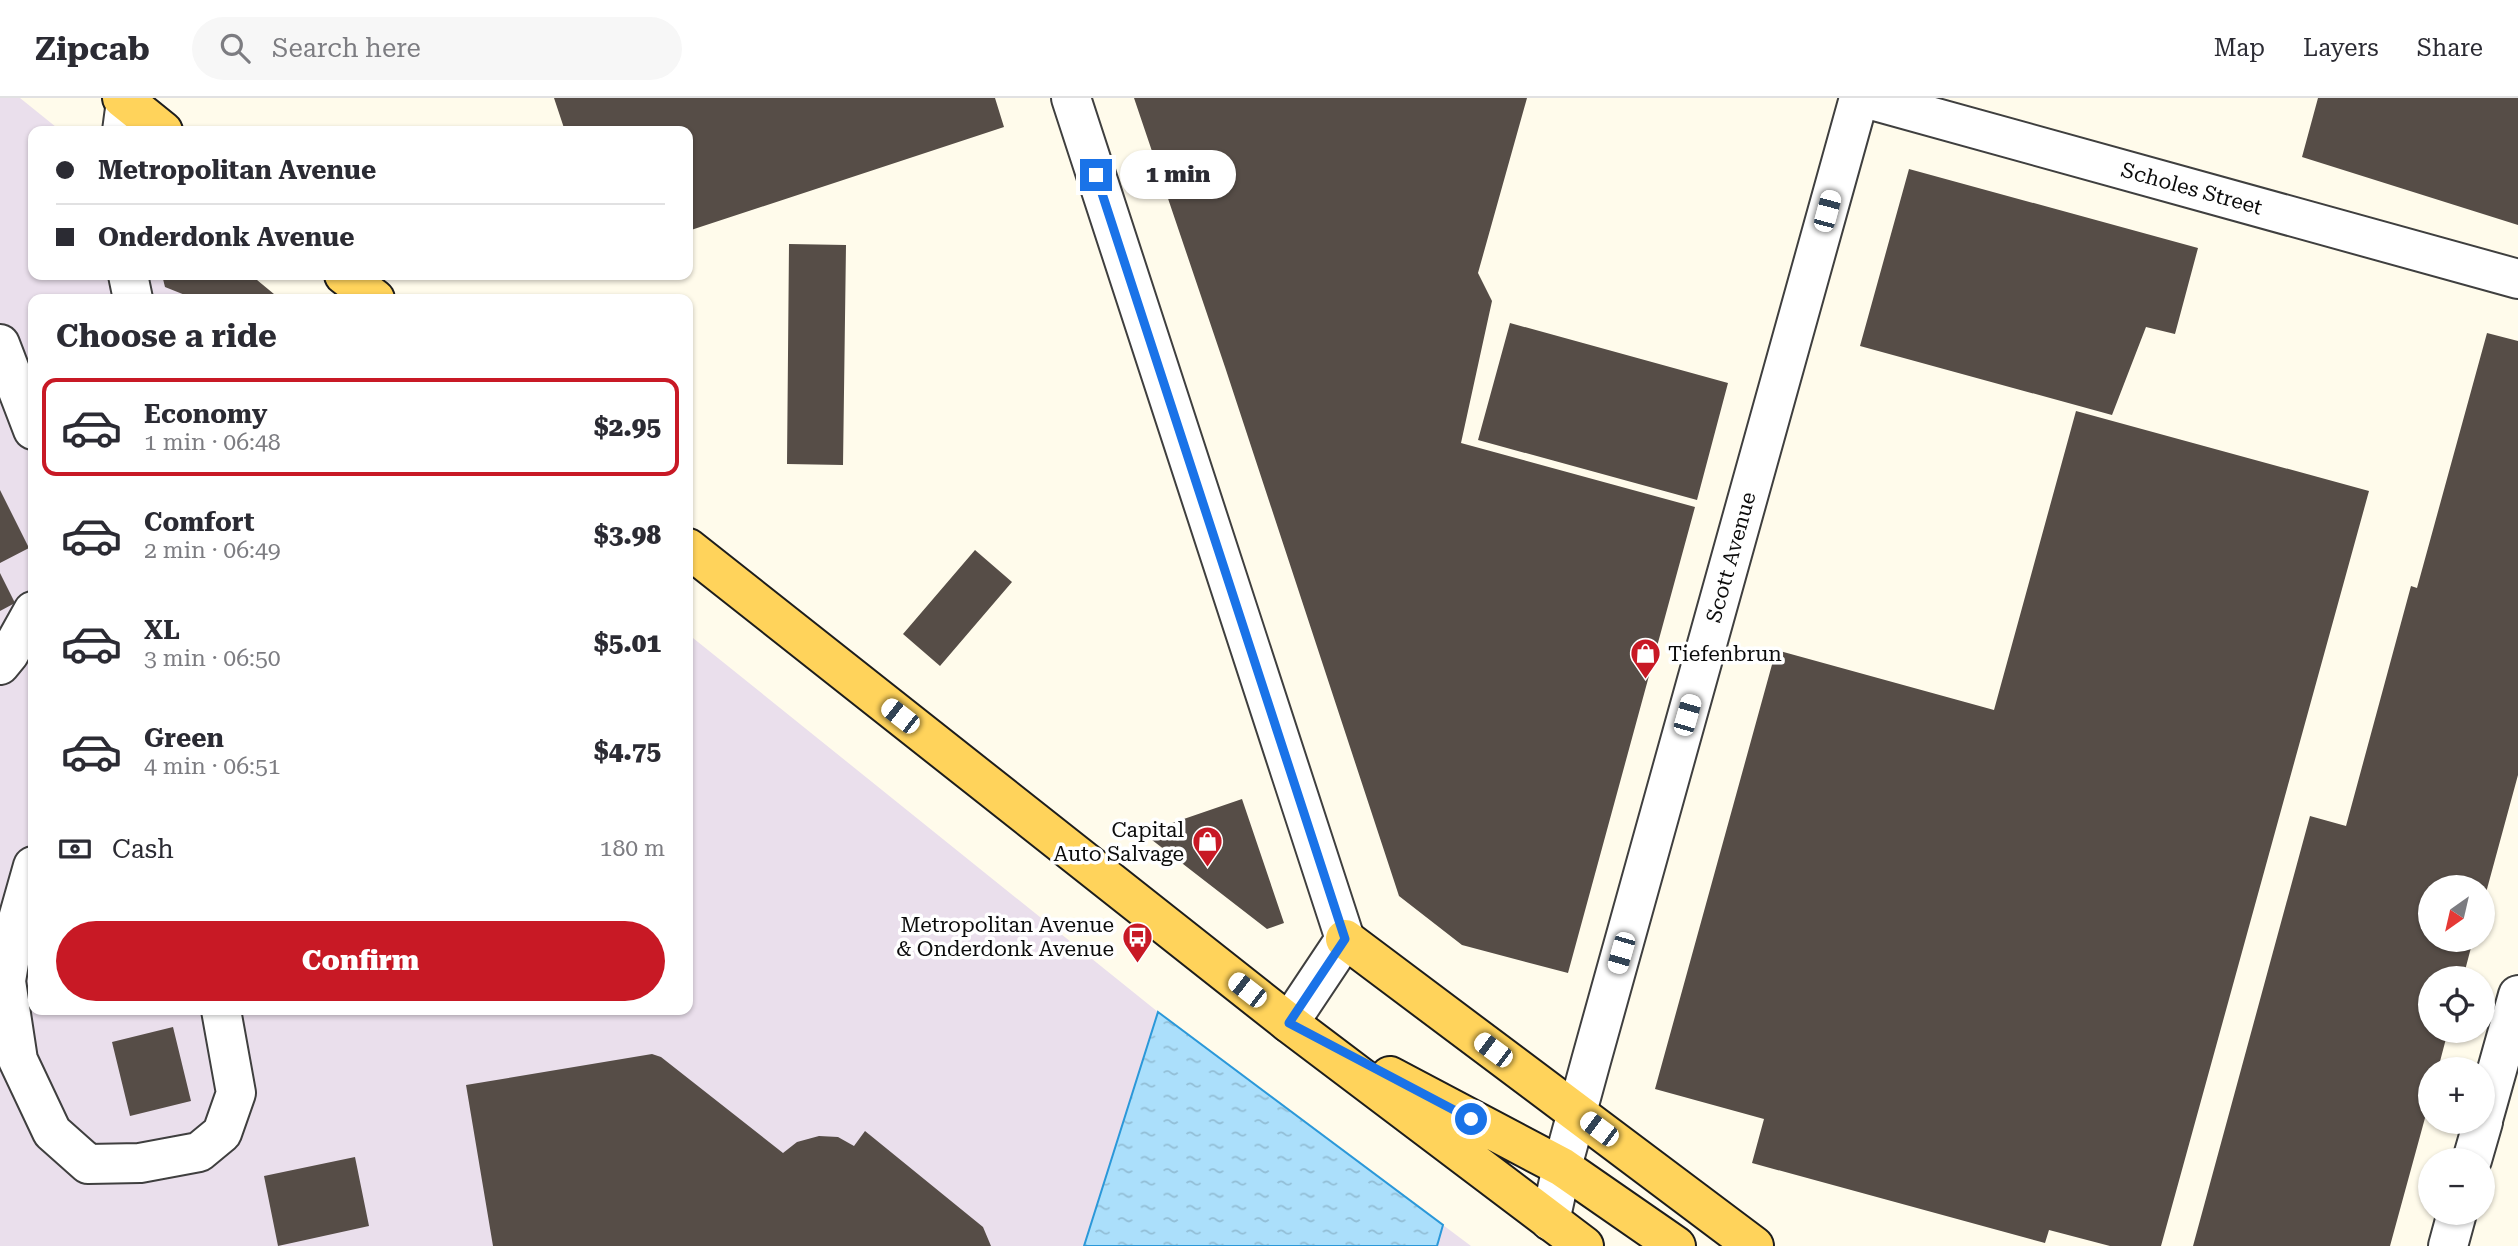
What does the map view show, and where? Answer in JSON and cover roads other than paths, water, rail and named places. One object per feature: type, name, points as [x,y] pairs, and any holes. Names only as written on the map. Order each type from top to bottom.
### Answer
[{"type":"main road","points":[[123,110],[153,126]]},
{"type":"main road","points":[[350,280],[369,294]]},
{"type":"main road","points":[[693,552],[1289,1023],[1584,1246]]},
{"type":"main road","points":[[1345,939],[1754,1246]]},
{"type":"main road","points":[[1289,1023],[1562,1167],[1676,1246]]},
{"type":"street","points":[[1071,98],[1345,939],[1289,1023]]},
{"type":"street","name":"Scholes Street","points":[[1861,98],[2518,279]]},
{"type":"street","name":"Scott Avenue","points":[[1550,1220],[1562,1167],[1861,98]]},
{"type":"street","points":[[0,344],[28,417]]},
{"type":"street","points":[[0,665],[28,620]]},
{"type":"street","points":[[28,885],[6,981],[18,1060],[52,1132],[88,1164],[140,1163],[199,1152],[222,1133],[236,1093],[221,1015]]},
{"type":"street","points":[[2495,1078],[2518,995]]},
{"type":"street","points":[[2448,1246],[2454,1225]]},
{"type":"water","points":[[1158,1012],[1443,1225],[1437,1246],[1084,1246]]},
{"type":"place","name":"Tiefenbrun","points":[[1645,681]]},
{"type":"place","name":"Capital Auto Salvage","points":[[1207,869]]},
{"type":"place","name":"Metropolitan Avenue & Onderdonk Avenue","points":[[1137,964]]}]
